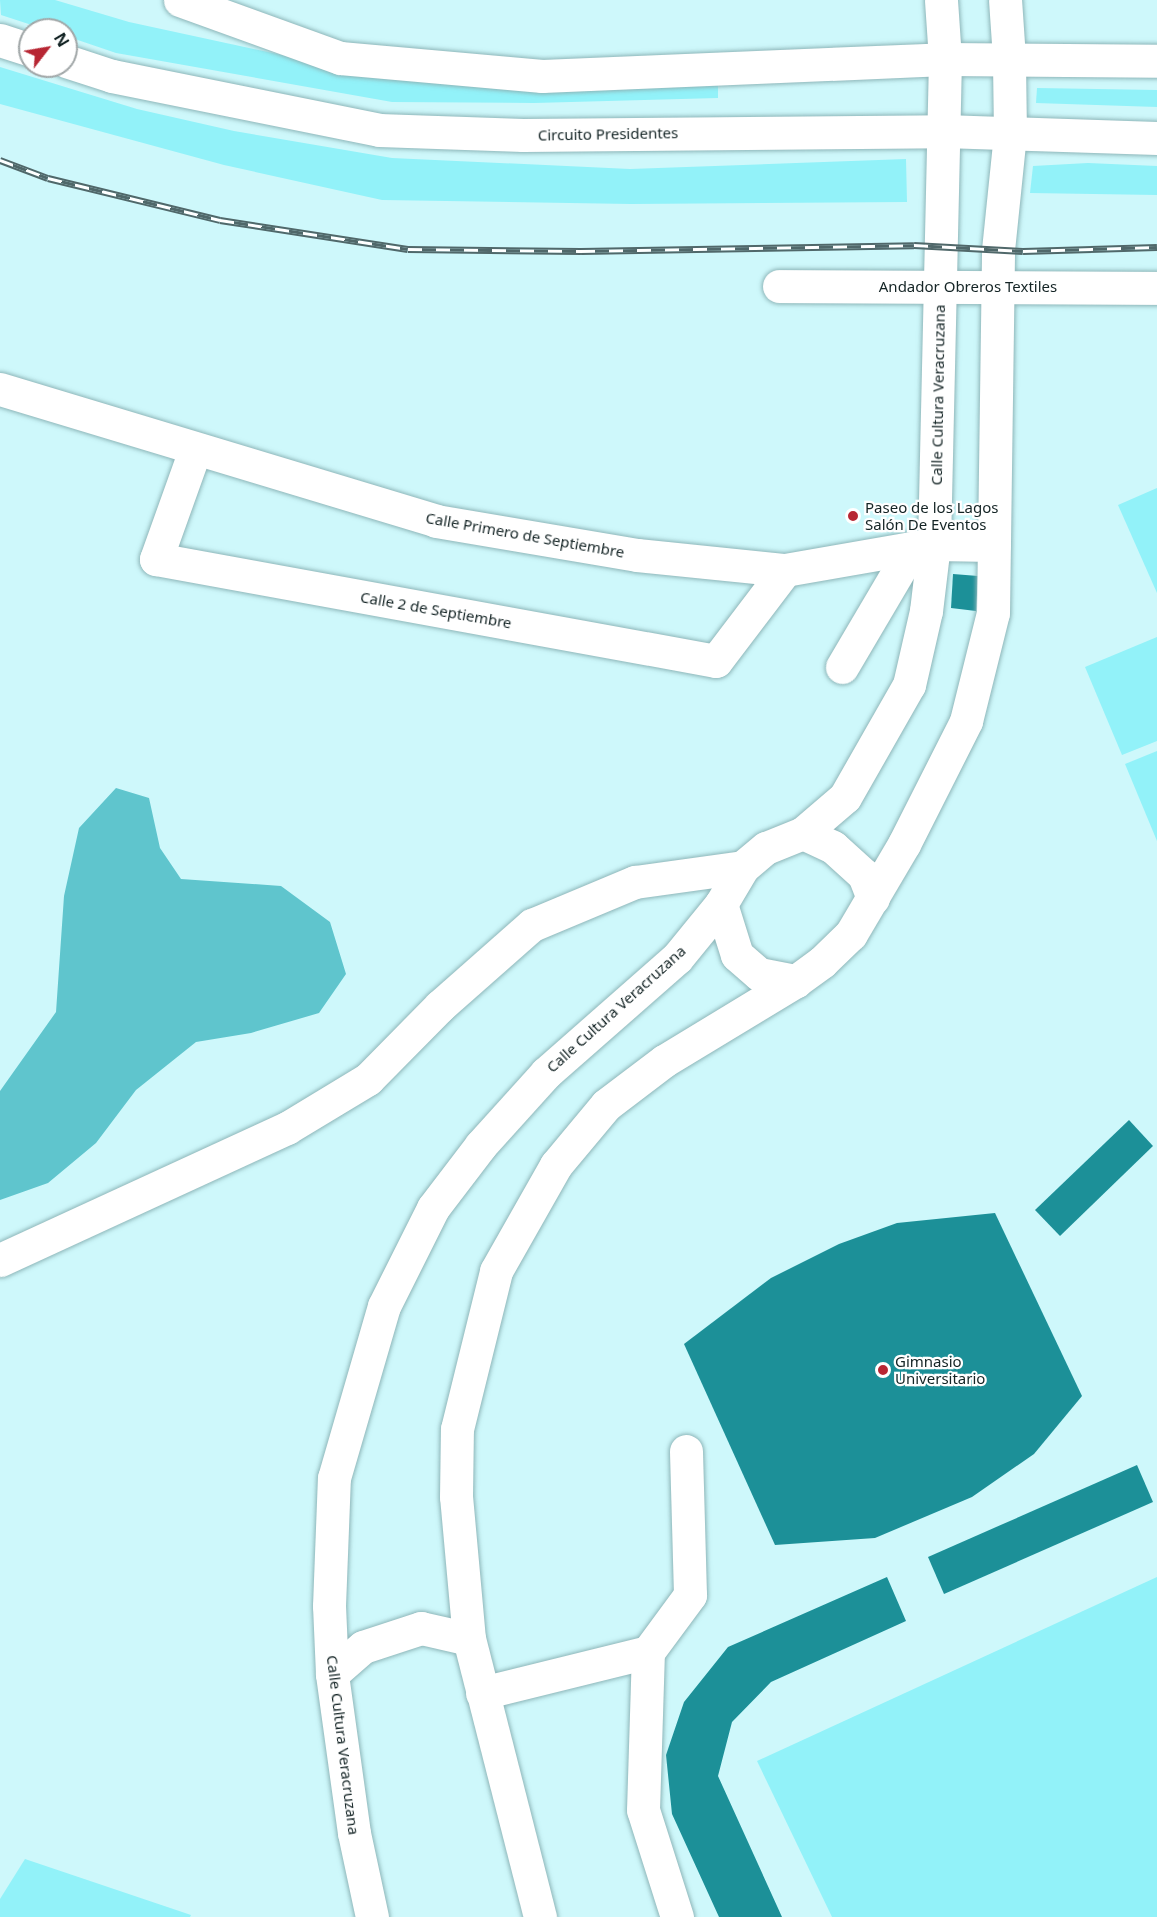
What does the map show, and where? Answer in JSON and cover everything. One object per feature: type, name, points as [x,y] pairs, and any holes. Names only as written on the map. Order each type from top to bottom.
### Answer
[{"type":"street","name":"Calle Cultura Veracruzana","points":[[372,1917],[354,1833],[332,1674],[329,1606],[334,1478],[384,1306],[433,1208],[481,1145],[546,1073],[676,958],[721,904],[743,867],[766,848],[803,833],[845,797],[909,685],[926,611],[923,546],[940,287],[944,131],[945,58],[940,0]]},
{"type":"street","points":[[540,1917],[469,1639],[456,1497],[457,1428],[496,1271],[556,1165],[606,1105],[664,1061],[796,981],[822,962],[850,934],[904,844],[966,721],[993,614],[998,250],[1010,134],[1009,58],[1005,0]]},
{"type":"street","points":[[187,1],[340,58],[542,76],[945,58],[1157,61]]},
{"type":"street","points":[[0,40],[18,46]]},
{"type":"street","name":"Circuito Presidentes","points":[[78,65],[112,76],[379,130],[523,135],[944,131],[1157,138]]},
{"type":"street","name":"Andador Obreros Textiles","points":[[779,286],[1157,288]]},
{"type":"street","name":"Calle Primero de Septiembre","points":[[0,389],[435,521],[637,555],[785,570],[923,546],[994,545]]},
{"type":"street","name":"Calle 2 de Septiembre","points":[[195,450],[156,559],[716,661],[785,570]]},
{"type":"street","points":[[842,668],[923,546]]},
{"type":"street","points":[[803,833],[833,847],[864,874],[873,898]]},
{"type":"street","points":[[0,1260],[287,1128],[368,1079],[440,1006],[532,925],[635,882],[743,867]]},
{"type":"street","points":[[721,904],[737,955],[759,974],[796,981]]},
{"type":"street","points":[[676,1917],[643,1810],[648,1652],[690,1595],[686,1451]]},
{"type":"street","points":[[332,1674],[363,1647],[421,1628],[469,1639]]},
{"type":"street","points":[[482,1693],[648,1652]]},
{"type":"shaded area","points":[[0,0],[55,0],[129,22],[393,79],[533,86],[718,84],[718,98],[534,103],[392,102],[116,53],[78,40],[78,18],[18,18],[18,21],[1,15]]},
{"type":"shaded area","points":[[0,67],[18,73],[18,78],[36,78],[137,109],[234,131],[392,158],[630,169],[906,159],[907,202],[631,204],[382,200],[224,165],[0,104]]},
{"type":"shaded area","points":[[1037,88],[1157,90],[1157,107],[1036,103]]},
{"type":"shaded area","points":[[1088,163],[1157,166],[1157,195],[1030,193],[1033,166]]},
{"type":"shaded area","points":[[1157,488],[1157,593],[1118,505]]},
{"type":"shaded area","points":[[1157,637],[1157,741],[1122,755],[1085,667]]},
{"type":"shaded area","points":[[1157,751],[1157,841],[1125,764]]},
{"type":"shaded area","points":[[116,788],[149,798],[160,848],[181,879],[281,886],[330,922],[346,974],[319,1013],[251,1033],[196,1042],[136,1090],[96,1143],[48,1183],[0,1200],[0,1091],[56,1012],[64,896],[79,828]]},
{"type":"shaded area","points":[[1157,1577],[1157,1917],[832,1917],[757,1761]]},
{"type":"shaded area","points":[[25,1859],[191,1915],[190,1917],[0,1917],[0,1899]]},
{"type":"building","points":[[953,574],[978,576],[976,611],[951,608]]},
{"type":"building","points":[[1129,1120],[1153,1146],[1060,1236],[1035,1210]]},
{"type":"building","name":"Gimnasio Universitario","points":[[995,1213],[1082,1396],[1034,1454],[972,1497],[875,1538],[775,1545],[684,1344],[771,1278],[839,1244],[897,1223]]},
{"type":"building","points":[[1137,1465],[1153,1502],[944,1594],[928,1557]]},
{"type":"building","points":[[887,1577],[906,1621],[771,1682],[732,1722],[718,1776],[782,1917],[719,1917],[672,1814],[666,1755],[684,1702],[728,1647]]},
{"type":"railway","points":[[0,160],[48,178],[220,220],[408,249],[581,251],[914,245],[1023,251],[1157,247]]},
{"type":"place","name":"Paseo de los Lagos Salón De Eventos","points":[[853,516]]},
{"type":"place","name":"Gimnasio Universitario","points":[[883,1370]]}]
